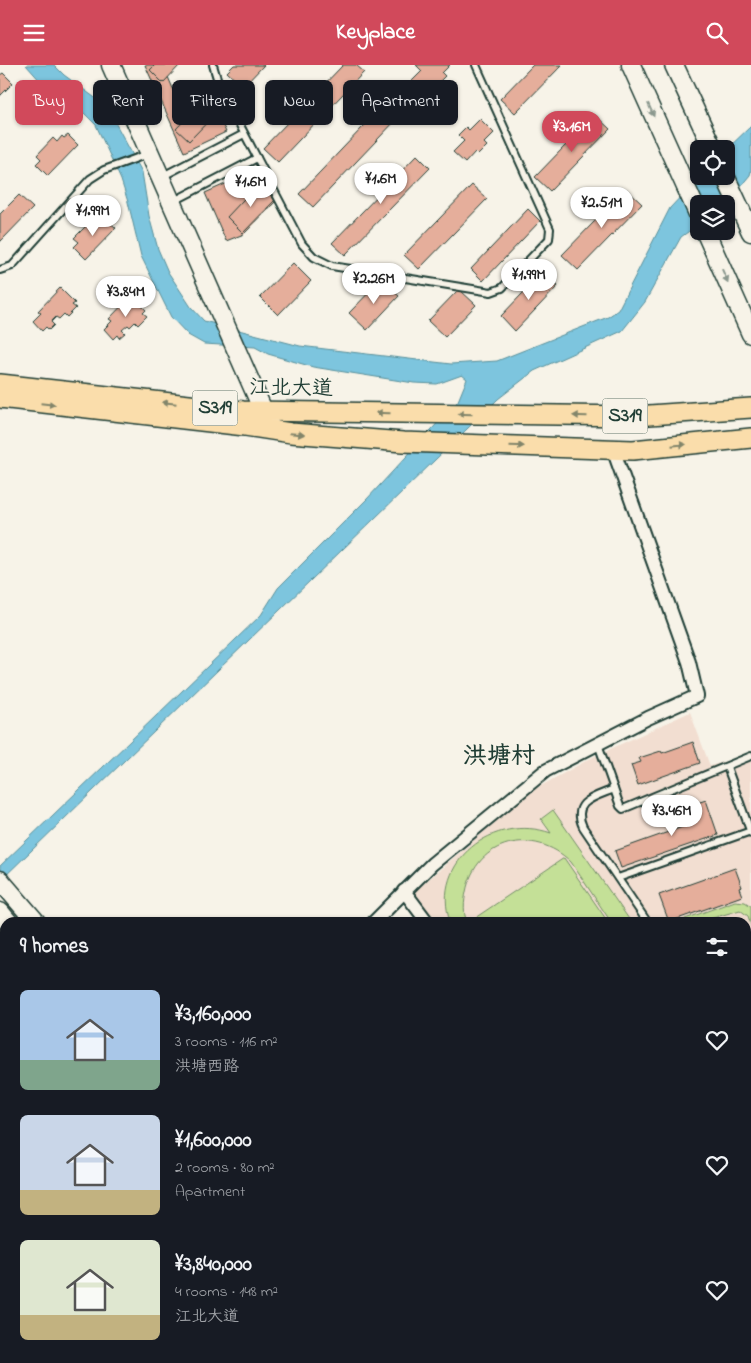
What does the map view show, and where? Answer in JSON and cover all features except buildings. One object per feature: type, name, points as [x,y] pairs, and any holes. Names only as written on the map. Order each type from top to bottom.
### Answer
[{"type":"main road","points":[[111,65],[242,365],[273,431]]},
{"type":"main road","points":[[631,65],[690,196]]},
{"type":"main road","points":[[674,65],[709,140]]},
{"type":"main road","points":[[729,185],[751,232]]},
{"type":"main road","points":[[709,240],[751,334]]},
{"type":"main road","name":"江北大道","points":[[0,384],[234,410],[263,411],[635,416],[751,409]]},
{"type":"main road","name":"江北大道","points":[[0,398],[245,426],[273,431],[403,442],[612,449]]},
{"type":"main road","name":"S319","points":[[612,449],[633,450],[751,438]]},
{"type":"main road","points":[[0,880],[32,917]]},
{"type":"street","points":[[379,917],[432,863],[545,771],[697,696],[689,662],[612,449]]},
{"type":"street","points":[[404,891],[424,917]]},
{"type":"lane","points":[[213,65],[219,85],[244,134],[302,244],[314,257],[332,266],[490,292],[502,288],[549,239],[550,229],[476,65]]},
{"type":"lane","points":[[160,177],[244,134]]},
{"type":"lane","points":[[0,270],[12,266],[90,179],[104,170],[150,153]]},
{"type":"lane","points":[[171,202],[257,158]]},
{"type":"lane","points":[[598,744],[620,806],[623,809],[751,756]]},
{"type":"lane","points":[[618,878],[751,832],[727,767]]},
{"type":"lane","points":[[614,789],[587,801],[580,808],[579,817],[644,917]]},
{"type":"shaded area","points":[[690,712],[710,766],[751,753],[751,917],[431,917],[413,893],[530,792],[591,758]]},
{"type":"green space","points":[[553,810],[628,917],[608,917],[571,862],[556,851],[540,844],[524,842],[508,844],[494,850],[481,860],[472,874],[466,892],[464,907],[466,917],[449,917],[446,900],[449,880],[458,862],[472,847],[489,836],[508,830],[529,829],[551,833],[541,819]]},
{"type":"green space","points":[[564,858],[605,917],[476,917]]},
{"type":"green space","points":[[735,901],[745,902],[751,906],[751,917],[740,910],[716,917],[691,917]]},
{"type":"water","points":[[26,65],[54,65],[71,80],[39,80]]},
{"type":"water","points":[[83,89],[93,96],[93,122],[83,112]]},
{"type":"water","points":[[96,125],[116,125],[142,172],[149,216],[158,249],[168,272],[191,307],[204,321],[300,346],[451,364],[497,361],[608,317],[618,310],[670,208],[692,185],[735,185],[735,141],[751,126],[750,175],[733,195],[690,195],[690,230],[681,237],[645,302],[622,331],[534,371],[498,399],[0,881],[0,866],[261,615],[278,588],[367,499],[458,401],[467,379],[462,375],[437,384],[414,383],[313,367],[268,354],[255,347],[204,344],[188,335],[171,317],[141,256],[121,180]]},
{"type":"district","name":"洪塘村","points":[[499,757]]}]
